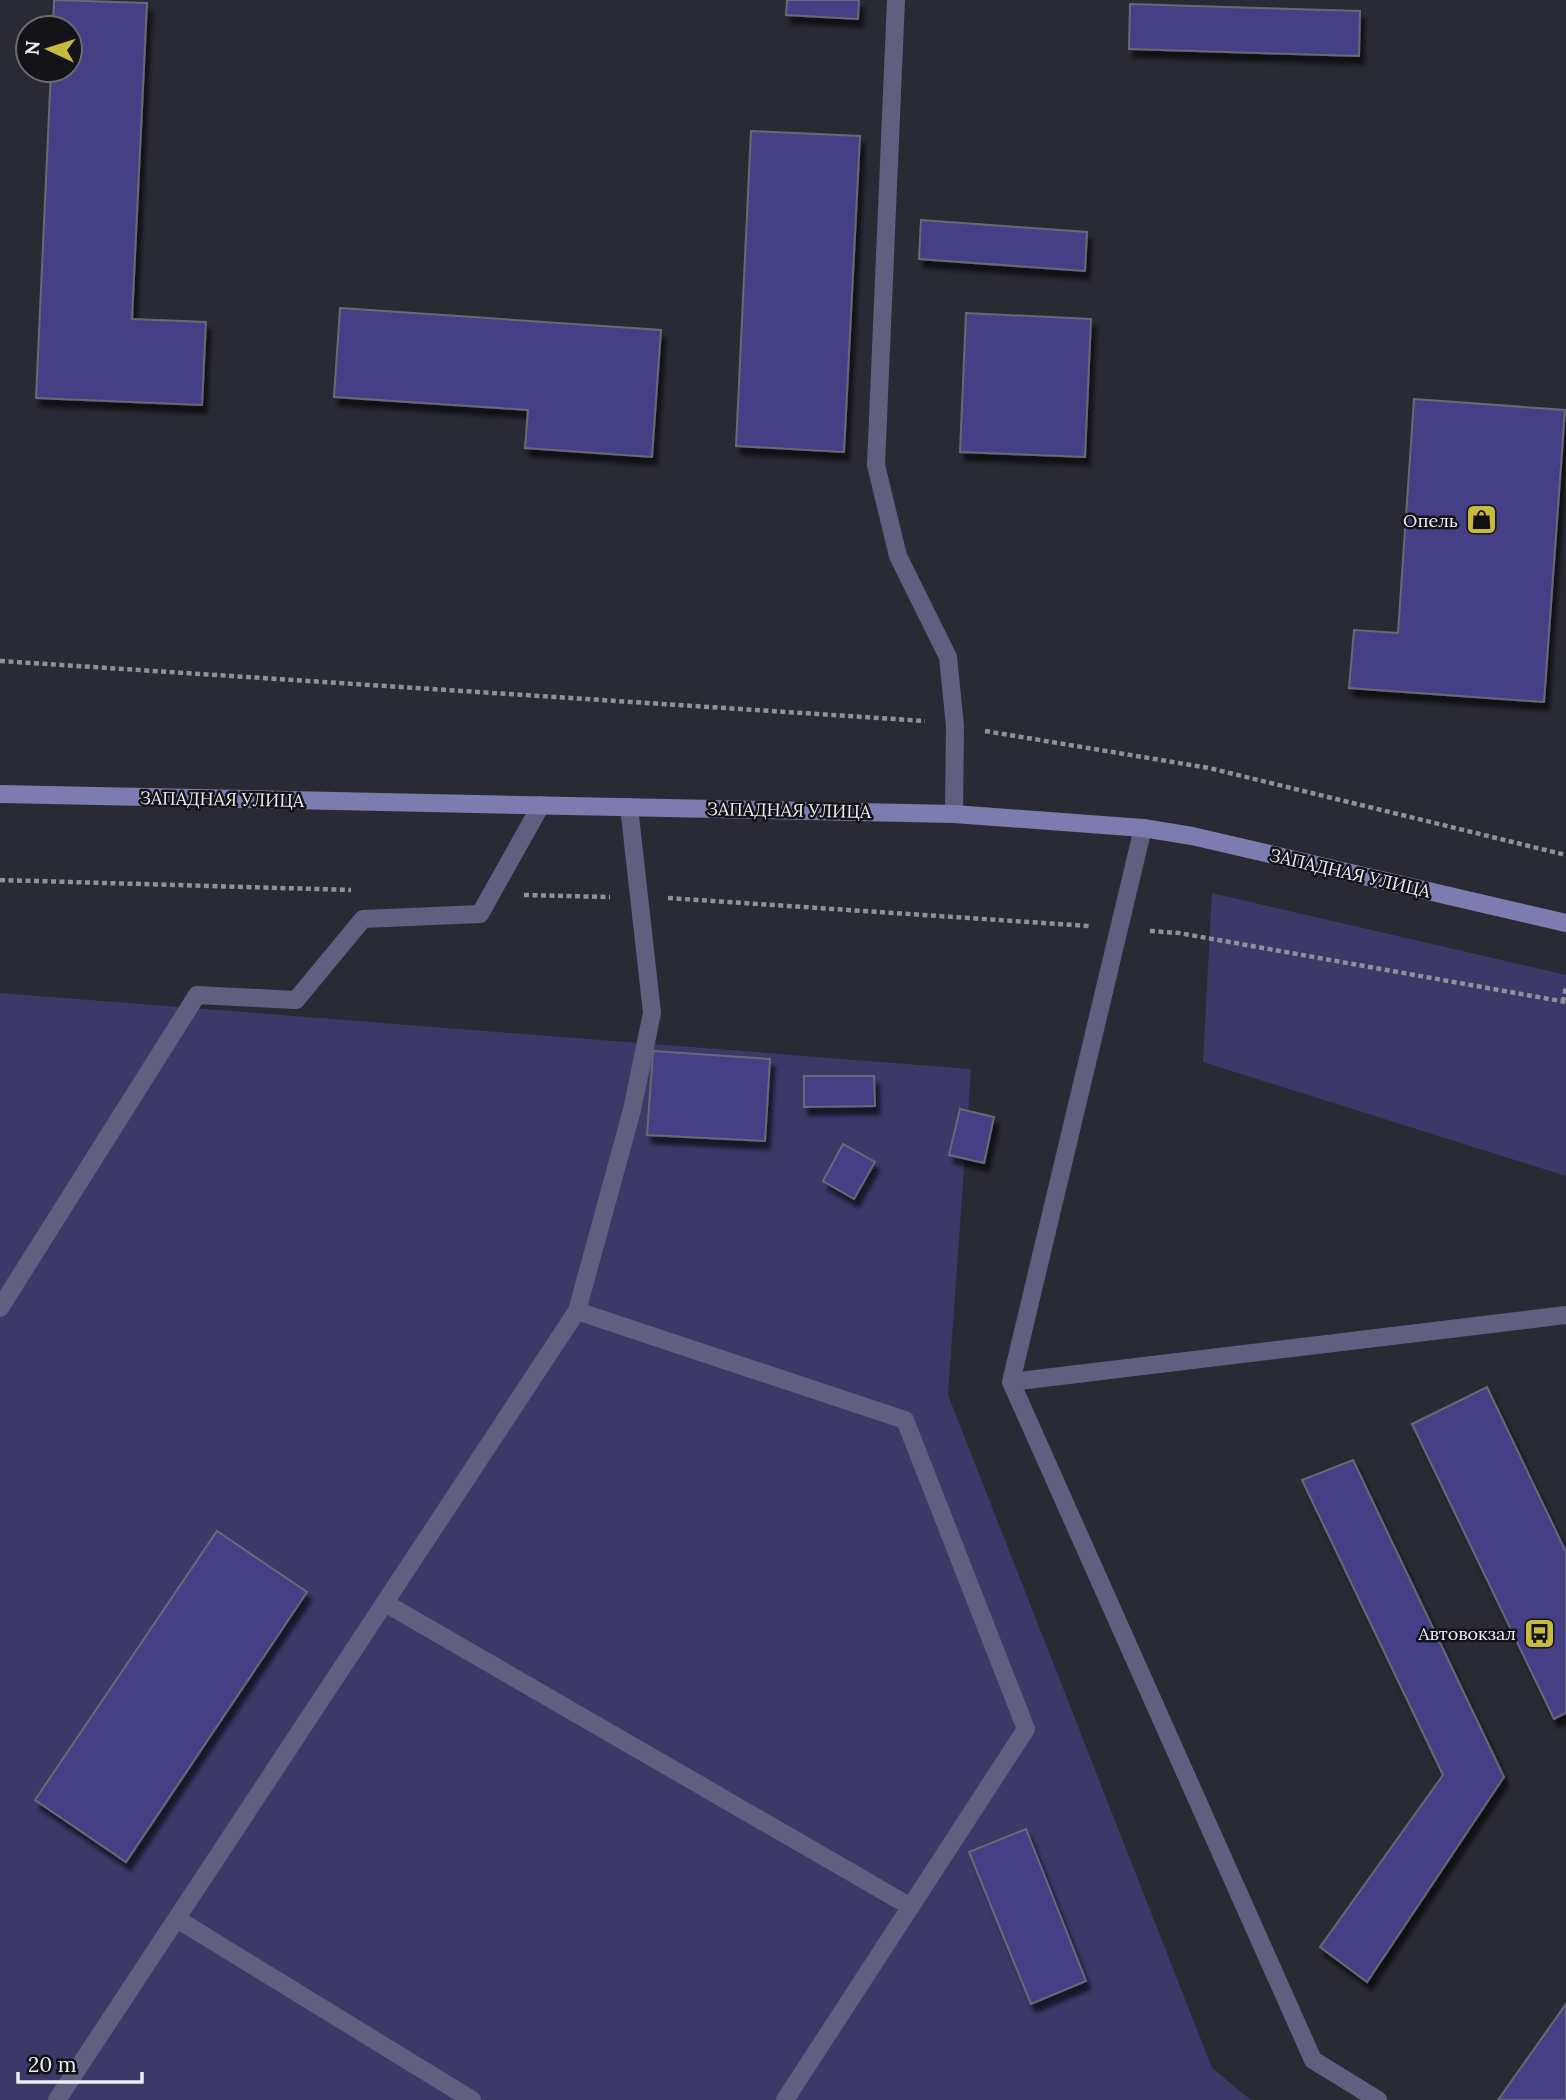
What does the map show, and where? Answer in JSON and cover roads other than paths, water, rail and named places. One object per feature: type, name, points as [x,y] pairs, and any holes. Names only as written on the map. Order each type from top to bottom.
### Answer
[{"type":"main road","name":"ЗАПАДНАЯ УЛИЦА","points":[[0,794],[954,814],[1143,828],[1192,836],[1566,923]]},
{"type":"lane","points":[[896,0],[876,465],[898,556],[948,657],[955,726],[954,814]]},
{"type":"lane","points":[[0,1308],[197,995],[296,1000],[363,919],[480,914],[541,805]]},
{"type":"lane","points":[[57,2100],[577,1311],[632,1110],[652,1013],[629,807]]},
{"type":"lane","points":[[1143,828],[1011,1382],[1313,2060],[1378,2100]]},
{"type":"lane","points":[[577,1311],[905,1420],[1027,1729],[785,2100]]},
{"type":"lane","points":[[1011,1382],[1566,1315]]},
{"type":"lane","points":[[385,1603],[911,1907]]},
{"type":"lane","points":[[177,1919],[472,2100]]},
{"type":"place","name":"Опель","points":[[1481,520]]},
{"type":"place","name":"Автовокзал","points":[[1539,1633]]}]
